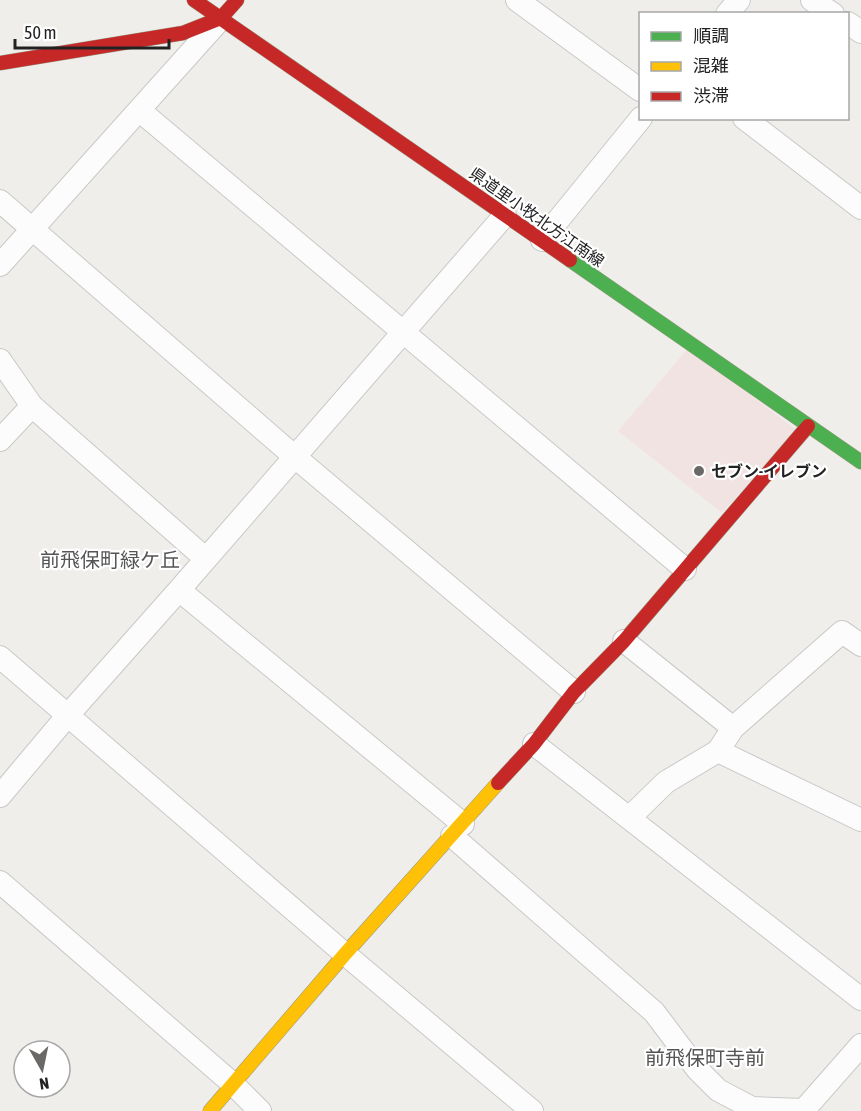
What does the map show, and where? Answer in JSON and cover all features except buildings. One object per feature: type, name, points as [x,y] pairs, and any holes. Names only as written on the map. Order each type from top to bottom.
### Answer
[{"type":"street","name":"県道里小牧北方江南線","points":[[194,0],[861,462]]},
{"type":"street","points":[[0,266],[237,0]]},
{"type":"street","points":[[517,0],[639,89]]},
{"type":"street","points":[[730,12],[739,0]]},
{"type":"street","points":[[812,0],[830,12]]},
{"type":"street","points":[[0,63],[183,33],[221,18]]},
{"type":"street","points":[[139,110],[685,569]]},
{"type":"street","points":[[542,240],[639,120]]},
{"type":"street","points":[[747,120],[861,208]]},
{"type":"street","points":[[0,201],[34,228],[295,457],[574,692]]},
{"type":"street","points":[[0,796],[68,715],[505,215]]},
{"type":"street","points":[[0,360],[32,406],[206,559]]},
{"type":"street","points":[[0,440],[32,406]]},
{"type":"street","points":[[210,1111],[345,954],[534,744],[574,692],[624,641],[808,426]]},
{"type":"street","points":[[179,590],[457,830],[654,1012],[697,1069],[718,1090],[752,1108],[803,1111],[861,1045]]},
{"type":"street","points":[[629,818],[666,782],[718,751],[733,728],[842,632],[861,645]]},
{"type":"street","points":[[624,641],[733,728]]},
{"type":"street","points":[[0,657],[345,954],[532,1111]]},
{"type":"street","points":[[534,744],[861,999]]},
{"type":"street","points":[[718,751],[861,820]]},
{"type":"street","points":[[0,882],[233,1084],[261,1111]]},
{"type":"shaded area","points":[[689,347],[796,430],[722,513],[618,431]]},
{"type":"traffic: fast","points":[[570,260],[861,462]]},
{"type":"traffic: slow","points":[[210,1111],[345,954],[498,783]]},
{"type":"traffic: jam","points":[[194,0],[570,260]]},
{"type":"traffic: jam","points":[[0,63],[183,33],[221,18],[237,0]]},
{"type":"traffic: jam","points":[[498,783],[534,744],[574,692],[624,641],[808,426]]},
{"type":"place","name":"セブン-イレブン","points":[[699,471]]},
{"type":"district","name":"前飛保町緑ケ丘","points":[[110,560]]},
{"type":"district","name":"前飛保町寺前","points":[[705,1058]]}]
